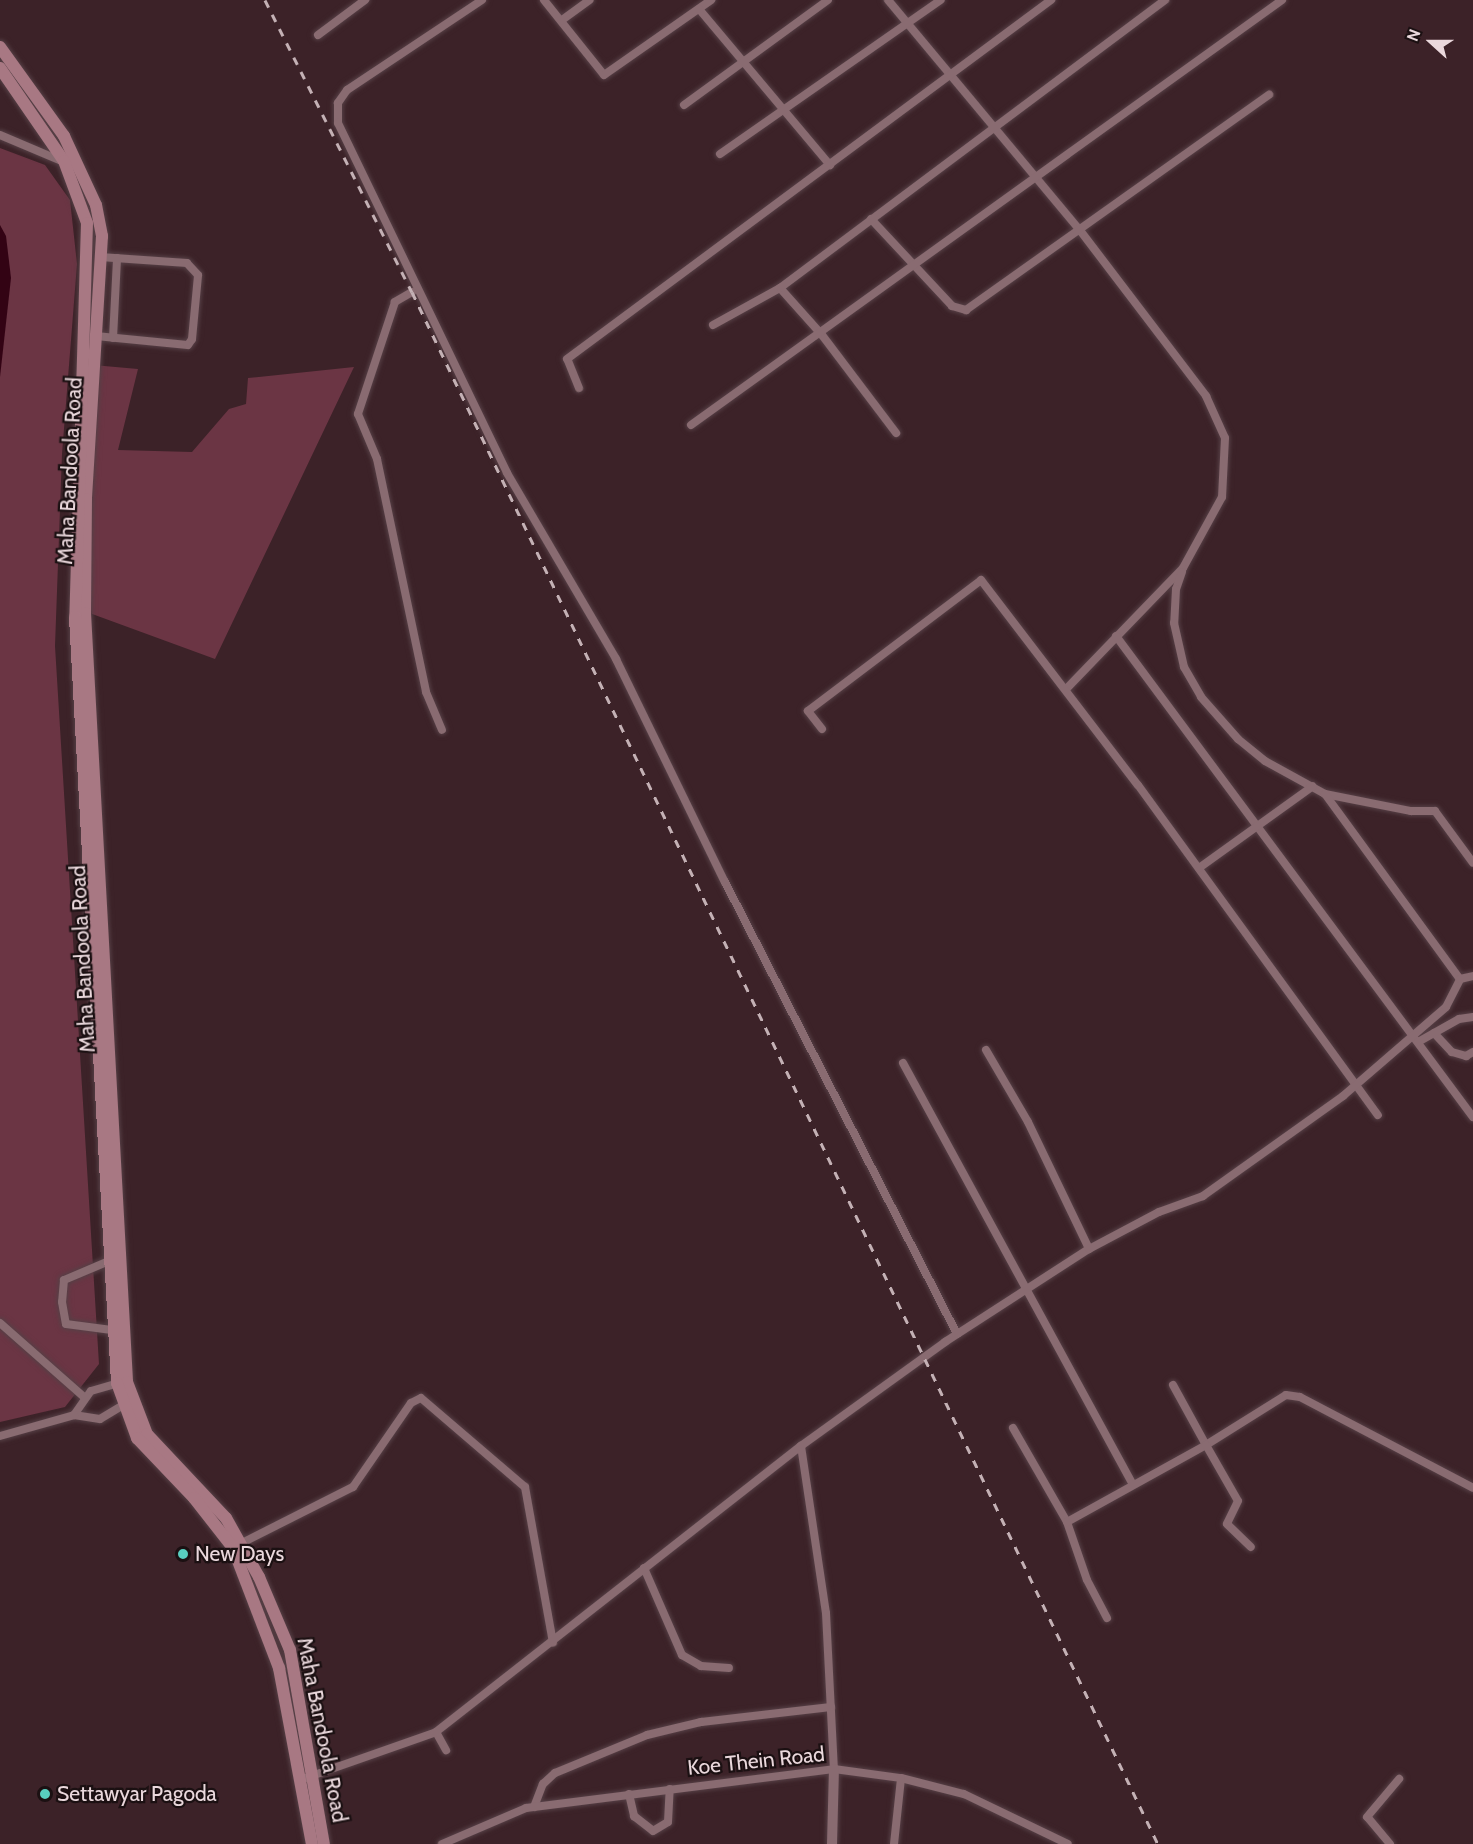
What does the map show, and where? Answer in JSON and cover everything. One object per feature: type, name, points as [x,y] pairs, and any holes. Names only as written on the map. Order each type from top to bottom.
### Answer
[{"type":"main road","name":"Maha Bandoola Road","points":[[0,46],[64,136],[81,169],[100,223],[85,613],[122,1383]]},
{"type":"main road","name":"Maha Bandoola Road","points":[[0,68],[64,161],[83,207],[89,244],[74,566],[112,1329],[126,1404],[137,1438],[238,1545],[279,1668],[324,1844]]},
{"type":"main road","name":"Maha Bandoola Road","points":[[306,1778],[312,1844]]},
{"type":"street","points":[[318,35],[365,0]]},
{"type":"street","points":[[482,0],[347,90],[338,103],[338,123],[504,467],[621,669],[725,882],[957,1334]]},
{"type":"street","points":[[544,0],[604,75],[711,0]]},
{"type":"street","points":[[562,20],[590,0]]},
{"type":"street","points":[[684,105],[739,61],[828,0]]},
{"type":"street","points":[[888,0],[1079,229],[1206,396],[1225,438],[1222,497],[1183,568],[1176,589],[1174,623],[1185,667],[1201,697],[1231,732],[1265,761],[1325,794],[1460,979]]},
{"type":"street","points":[[720,154],[940,0]]},
{"type":"street","points":[[579,387],[567,359],[1051,0]]},
{"type":"street","points":[[713,325],[780,288],[993,126],[1165,0]]},
{"type":"street","points":[[691,425],[822,335],[913,265],[1282,0]]},
{"type":"street","points":[[699,9],[739,61],[784,109],[830,165]]},
{"type":"street","points":[[871,219],[952,306],[966,310],[1269,95]]},
{"type":"street","points":[[0,135],[81,169]]},
{"type":"street","points":[[96,336],[188,345],[192,339],[198,275],[187,263],[100,257]]},
{"type":"street","points":[[113,338],[117,258]]},
{"type":"street","points":[[780,288],[822,335],[896,433]]},
{"type":"street","points":[[412,292],[395,302],[358,414],[377,459],[426,692],[442,730]]},
{"type":"street","points":[[1066,689],[1183,568]]},
{"type":"street","points":[[822,729],[808,711],[981,580],[1066,689],[1199,868],[1378,1115]]},
{"type":"street","points":[[1116,636],[1473,1117]]},
{"type":"street","points":[[1199,868],[1313,786]]},
{"type":"street","points":[[1325,794],[1411,811],[1436,811],[1473,863]]},
{"type":"street","points":[[306,1778],[436,1732],[801,1446],[957,1334],[1023,1289],[1089,1249],[1159,1212],[1203,1196],[1356,1085],[1415,1039],[1446,1006],[1460,979],[1473,976]]},
{"type":"street","points":[[1415,1039],[1473,1017]]},
{"type":"street","points":[[1434,1033],[1452,1052],[1466,1056],[1473,1052]]},
{"type":"street","points":[[986,1050],[1029,1122],[1089,1249]]},
{"type":"street","points":[[903,1063],[1023,1289],[1073,1367],[1133,1484]]},
{"type":"street","points":[[109,1262],[64,1280],[62,1302],[66,1324],[112,1329]]},
{"type":"street","points":[[0,1323],[84,1397]]},
{"type":"street","points":[[74,1414],[84,1397],[95,1388],[122,1383]]},
{"type":"street","points":[[1173,1385],[1238,1501],[1227,1524],[1251,1547]]},
{"type":"street","points":[[1067,1522],[1206,1445],[1286,1395],[1300,1397],[1473,1488]]},
{"type":"street","points":[[238,1545],[352,1487],[411,1402],[421,1398],[525,1488],[552,1642]]},
{"type":"street","points":[[0,1436],[74,1414],[100,1419],[126,1404]]},
{"type":"street","points":[[1013,1428],[1067,1522],[1087,1580],[1107,1618]]},
{"type":"street","points":[[801,1446],[826,1613],[834,1769],[832,1844]]},
{"type":"street","points":[[644,1568],[673,1644],[682,1655],[701,1666],[729,1668]]},
{"type":"street","points":[[534,1807],[543,1784],[555,1773],[647,1735],[700,1722],[831,1707]]},
{"type":"street","points":[[436,1732],[446,1750]]},
{"type":"street","name":"Koe Thein Road","points":[[442,1844],[534,1807],[834,1769],[901,1778],[964,1794],[1068,1844]]},
{"type":"street","points":[[894,1844],[901,1778]]},
{"type":"street","points":[[1390,1844],[1367,1817],[1399,1779]]},
{"type":"street","points":[[629,1794],[634,1816],[653,1831],[669,1821],[670,1789]]},
{"type":"shaded area","points":[[0,148],[45,165],[70,200],[77,264],[62,454],[55,646],[99,1364],[65,1407],[0,1422]]},
{"type":"shaded area","points":[[0,225],[6,236],[11,278],[0,377]]},
{"type":"shaded area","points":[[93,365],[138,369],[118,450],[192,452],[229,409],[246,404],[248,378],[354,367],[215,659],[84,611]]},
{"type":"railway","points":[[265,0],[412,292],[1158,1844]]},
{"type":"place","name":"New Days","points":[[183,1554]]},
{"type":"place","name":"Settawyar Pagoda","points":[[45,1794]]}]
